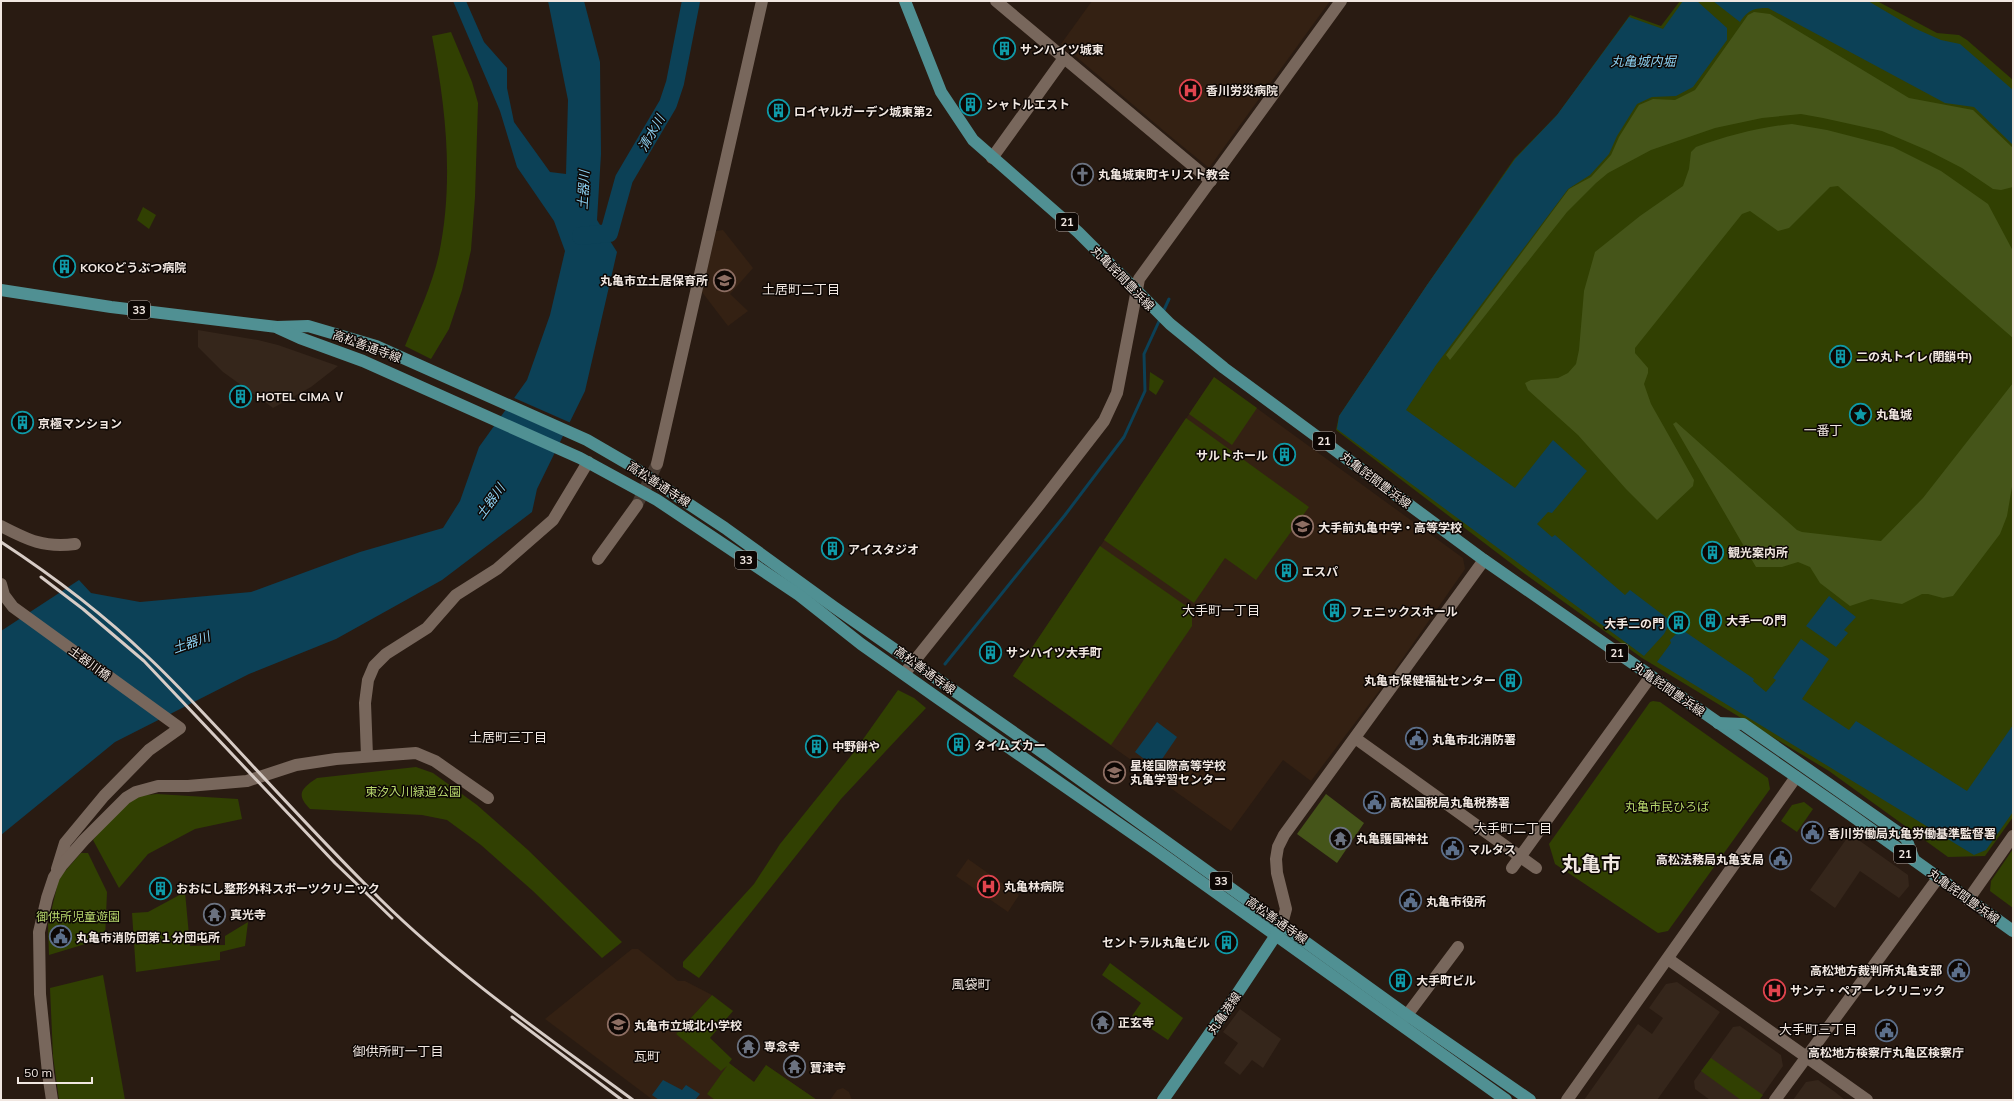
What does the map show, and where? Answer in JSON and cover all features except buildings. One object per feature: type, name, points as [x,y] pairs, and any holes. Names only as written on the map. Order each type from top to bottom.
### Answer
[{"type":"main road","name":"丸亀詫間豊浜線","points":[[905,1],[947,103],[973,140],[1078,232],[1166,320],[1224,368],[1484,560],[1796,777],[2013,931]]},
{"type":"main road","name":"高松善通寺線","points":[[1,290],[111,307],[277,327],[308,326],[384,350],[587,440],[630,465],[681,498],[913,663],[1040,750],[1407,1015],[1530,1100]]},
{"type":"main road","name":"高松善通寺線","points":[[277,327],[300,338],[380,368],[584,460],[656,500],[799,595],[904,674],[1506,1100]]},
{"type":"main road","points":[[1718,723],[1743,724],[1756,733],[1906,838],[1914,860]]},
{"type":"main road","name":"丸亀港線","points":[[1163,1100],[1233,1000],[1276,936],[1282,924]]},
{"type":"street","points":[[656,464],[762,1]]},
{"type":"street","points":[[996,1],[1211,180]]},
{"type":"street","points":[[904,674],[1104,421],[1117,393],[1139,279],[1341,1]]},
{"type":"street","points":[[992,158],[1064,58]]},
{"type":"street","points":[[367,756],[365,703],[368,680],[374,666],[386,654],[427,628],[456,595],[497,570],[553,520],[584,460]]},
{"type":"street","points":[[598,559],[637,505]]},
{"type":"street","points":[[1,526],[44,545],[58,546],[75,544]]},
{"type":"street","points":[[1282,924],[1286,909],[1277,873],[1278,847],[1284,835],[1484,560]]},
{"type":"street","name":"土器川橋","points":[[1,584],[4,595],[13,607],[180,728],[149,750],[104,796],[65,843],[54,876]]},
{"type":"street","points":[[1512,868],[1651,676]]},
{"type":"street","points":[[1355,738],[1536,868]]},
{"type":"street","points":[[52,1100],[40,994],[39,932],[54,876],[84,840],[114,809],[136,792],[147,787],[247,781],[296,766],[367,756],[416,753],[435,761],[488,798]]},
{"type":"street","points":[[1567,1100],[1796,777]]},
{"type":"street","points":[[1968,900],[2013,836]]},
{"type":"street","points":[[1776,1100],[1806,1056],[1938,878]]},
{"type":"street","points":[[1398,1023],[1407,1015],[1458,947]]},
{"type":"street","points":[[1668,959],[1867,1100]]},
{"type":"shaded area","name":"香川労災病院","points":[[1092,1],[1330,1],[1209,168],[1061,44]]},
{"type":"shaded area","name":"丸亀市立土居保育所","points":[[723,230],[753,268],[730,294],[748,311],[728,326],[702,292],[716,231]]},
{"type":"shaded area","points":[[198,330],[258,340],[278,345],[338,366],[311,387],[273,408],[223,372],[198,347]]},
{"type":"shaded area","points":[[1214,377],[1463,558],[1465,569],[1389,678],[1311,781],[1283,760],[1231,831],[1013,676]]},
{"type":"shaded area","points":[[1850,834],[1908,875],[1909,886],[1899,898],[1860,871],[1835,908],[1810,890]]},
{"type":"shaded area","name":"丸亀林病院","points":[[968,859],[1019,895],[1008,912],[956,876]]},
{"type":"shaded area","name":"丸亀市立城北小学校","points":[[632,949],[638,949],[678,981],[685,981],[712,995],[676,1034],[729,1063],[754,1082],[766,1065],[817,1100],[653,1100],[545,1019]]},
{"type":"shaded area","points":[[1677,982],[1720,1012],[1657,1100],[1584,1100],[1638,1024],[1652,1034],[1663,1018],[1649,1008],[1666,984]]},
{"type":"shaded area","points":[[1240,1009],[1281,1039],[1263,1068],[1252,1060],[1240,1075],[1224,1063],[1238,1043],[1223,1032]]},
{"type":"shaded area","points":[[1740,1026],[1781,1055],[1783,1066],[1759,1100],[1710,1100],[1695,1089],[1694,1081],[1733,1027]]},
{"type":"shaded area","points":[[1818,1080],[1845,1100],[1793,1100],[1806,1082]]},
{"type":"shaded area","points":[[843,1088],[849,1092],[852,1100],[830,1100],[837,1090]]},
{"type":"green space","points":[[1680,1],[1877,1],[1937,33],[1959,35],[1967,40],[2013,80],[2013,817],[1985,856],[1948,857],[1829,771],[1642,658],[1525,574],[1336,430],[1339,416],[1514,159],[1557,115],[1630,15],[1661,26]]},
{"type":"green space","points":[[1754,12],[1770,14],[1909,98],[1973,110],[2013,148],[2013,187],[2001,190],[1993,189],[1962,168],[1929,151],[1882,131],[1823,118],[1801,114],[1762,118],[1715,128],[1651,150],[1608,173],[1596,183],[1567,212],[1450,360],[1446,355],[1569,189],[1591,177],[1611,155],[1619,137],[1639,105],[1653,99],[1675,100],[1695,90],[1748,15]]},
{"type":"green space","points":[[451,32],[472,82],[478,103],[475,197],[471,250],[462,290],[449,329],[431,359],[405,346],[424,301],[436,266],[444,227],[447,172],[446,145],[441,90],[432,36]]},
{"type":"green space","points":[[1792,124],[1827,130],[1893,147],[1941,171],[1988,204],[2013,251],[2013,338],[1838,186],[1830,187],[1789,228],[1778,231],[1750,211],[1742,214],[1635,348],[1635,353],[1648,368],[1648,373],[1644,384],[1651,404],[1694,480],[1693,486],[1657,520],[1626,489],[1578,435],[1528,390],[1525,383],[1531,380],[1558,378],[1568,373],[1576,364],[1579,350],[1584,291],[1595,252],[1640,216],[1683,186],[1689,169],[1691,152],[1696,147],[1743,132]]},
{"type":"green space","points":[[143,207],[156,215],[149,229],[137,220]]},
{"type":"green space","points":[[1150,372],[1164,381],[1156,395],[1149,390]]},
{"type":"green space","points":[[1214,377],[1257,408],[1232,445],[1189,414]]},
{"type":"green space","points":[[2013,383],[2013,481],[2007,516],[2000,534],[1953,596],[1943,598],[1922,594],[1902,604],[1871,599],[1850,606],[1820,583],[1810,567],[1798,562],[1782,567],[1756,567],[1673,424],[1676,422],[1797,530],[1802,532],[1881,541],[1923,498]]},
{"type":"green space","points":[[1186,418],[1309,507],[1256,580],[1225,558],[1194,603],[1104,540]]},
{"type":"green space","points":[[1100,546],[1192,610],[1192,626],[1111,745],[1013,676]]},
{"type":"green space","points":[[898,690],[914,698],[926,708],[841,799],[699,978],[683,967],[683,962],[754,884],[780,844],[854,752]]},
{"type":"green space","name":"丸亀市民ひろば","points":[[1650,702],[1660,702],[1768,778],[1770,789],[1668,931],[1658,933],[1555,864],[1549,844]]},
{"type":"green space","name":"東汐入川緑道公園","points":[[416,767],[433,773],[477,805],[528,850],[622,942],[602,958],[533,891],[481,845],[447,820],[422,815],[310,809],[305,804],[303,799],[302,792],[304,788],[317,778]]},
{"type":"green space","points":[[157,794],[238,799],[242,819],[195,829],[148,854],[119,888],[93,840],[111,818],[137,796]]},
{"type":"green space","points":[[1326,794],[1364,823],[1337,863],[1297,834]]},
{"type":"green space","points":[[1804,802],[1813,809],[1797,832],[1781,821],[1792,805]]},
{"type":"green space","points":[[2013,849],[2013,908],[1990,891],[1991,881]]},
{"type":"green space","name":"御供所児童遊園","points":[[81,853],[88,853],[107,892],[105,938],[49,955],[48,925],[59,878]]},
{"type":"green space","points":[[185,892],[190,946],[225,945],[225,936],[248,922],[245,946],[220,952],[220,960],[136,972],[132,913],[148,912]]},
{"type":"green space","points":[[1110,963],[1183,1018],[1168,1040],[1132,1016],[1141,1003],[1102,975]]},
{"type":"green space","points":[[103,975],[125,1100],[59,1100],[53,1056],[50,988]]},
{"type":"green space","points":[[712,995],[733,1011],[710,1038],[732,1059],[729,1063],[754,1082],[766,1065],[817,1100],[715,1100],[707,1094],[727,1066],[721,1071],[676,1034]]},
{"type":"green space","points":[[1711,1058],[1763,1095],[1759,1100],[1741,1100],[1701,1071]]},
{"type":"water","name":"土器川","points":[[453,1],[466,1],[484,42],[507,68],[507,88],[514,122],[550,172],[566,174],[568,100],[548,1],[584,1],[600,62],[601,154],[597,220],[617,252],[585,391],[537,489],[532,512],[442,580],[336,639],[249,674],[115,742],[1,835],[1,631],[79,580],[91,593],[140,602],[251,592],[360,552],[443,528],[460,501],[479,447],[527,380],[550,315],[565,251],[554,221],[517,167],[500,111]]},
{"type":"water","name":"丸亀城内堀","points":[[1683,1],[1697,1],[1727,28],[1727,40],[1693,87],[1676,96],[1652,97],[1637,104],[1617,136],[1609,154],[1590,175],[1568,189],[1436,365],[1406,410],[1515,488],[1553,440],[1587,471],[1552,513],[1548,512],[1537,524],[1552,537],[1555,535],[1625,595],[1630,590],[1671,621],[1664,634],[1644,656],[1337,429],[1339,416],[1427,285],[1515,159],[1557,115],[1629,17],[1663,29]]},
{"type":"water","points":[[1713,1],[1868,1],[1914,28],[1941,40],[1960,44],[2013,90],[2013,145],[1974,107],[1945,103],[1768,8],[1752,10],[1740,22]]},
{"type":"water","points":[[1829,596],[1856,617],[1844,630],[1848,633],[1836,647],[1806,626]]},
{"type":"water","points":[[1681,629],[1754,679],[1753,681],[1766,692],[1776,680],[1773,678],[1801,639],[1829,659],[1802,699],[1849,730],[1856,721],[1967,791],[2013,725],[2013,812],[1986,850],[1974,855],[1657,662],[1671,643],[1670,640]]},
{"type":"water","points":[[1157,722],[1177,737],[1156,768],[1135,752]]},
{"type":"water","points":[[663,1080],[682,1090],[686,1085],[700,1094],[695,1100],[659,1100],[652,1095]]},
{"type":"pier","points":[[512,397],[571,423],[565,436],[504,409]]},
{"type":"waterway","name":"清水川","points":[[581,236],[609,233],[624,179],[668,104],[675,83],[691,1]]},
{"type":"waterway","points":[[1163,312],[1169,299]]},
{"type":"waterway","points":[[945,664],[1065,515],[1124,437],[1145,391],[1144,354],[1160,319]]},
{"type":"tunnel","points":[[637,505],[657,464]]},
{"type":"railway","points":[[1,542],[40,568],[77,596],[148,657],[168,676],[302,819],[409,927],[503,1004],[633,1100]]},
{"type":"railway","points":[[41,577],[83,609],[144,661],[335,863],[392,918]]},
{"type":"railway","points":[[512,1017],[622,1100]]},
{"type":"place","name":"サンハイツ城東","points":[[1005,49]]},
{"type":"place","name":"香川労災病院","points":[[1190,90]]},
{"type":"place","name":"シャトルエスト","points":[[970,104]]},
{"type":"place","name":"ロイヤルガーデン城東第2","points":[[778,111]]},
{"type":"place","name":"丸亀城東町キリスト教会","points":[[1083,174]]},
{"type":"place","name":"KOKOどうぶつ病院","points":[[65,267]]},
{"type":"place","name":"丸亀市立土居保育所","points":[[724,280]]},
{"type":"place","name":"二の丸トイレ(閉鎖中)","points":[[1840,356]]},
{"type":"place","name":"HOTEL CIMA Ⅴ","points":[[241,396]]},
{"type":"place","name":"丸亀城","points":[[1861,414]]},
{"type":"place","name":"京極マンション","points":[[22,423]]},
{"type":"place","name":"サルトホール","points":[[1284,455]]},
{"type":"place","name":"大手前丸亀中学・高等学校","points":[[1302,527]]},
{"type":"place","name":"アイスタジオ","points":[[832,549]]},
{"type":"place","name":"観光案内所","points":[[1713,552]]},
{"type":"place","name":"エスパ","points":[[1287,571]]},
{"type":"place","name":"フェニックスホール","points":[[1334,611]]},
{"type":"place","name":"大手一の門","points":[[1710,620]]},
{"type":"place","name":"大手二の門","points":[[1679,623]]},
{"type":"place","name":"サンハイツ大手町","points":[[990,652]]},
{"type":"place","name":"丸亀市保健福祉センター","points":[[1511,680]]},
{"type":"place","name":"丸亀市北消防署","points":[[1417,739]]},
{"type":"place","name":"タイムズカー","points":[[958,745]]},
{"type":"place","name":"中野餅や","points":[[816,746]]},
{"type":"place","name":"星槎国際高等学校 丸亀学習センター","points":[[1115,772]]},
{"type":"place","name":"高松国税局丸亀税務署","points":[[1374,802]]},
{"type":"place","name":"香川労働局丸亀労働基準監督署","points":[[1813,833]]},
{"type":"place","name":"丸亀護国神社","points":[[1340,838]]},
{"type":"place","name":"マルタス","points":[[1453,849]]},
{"type":"place","name":"高松法務局丸亀支局","points":[[1780,859]]},
{"type":"place","name":"丸亀林病院","points":[[988,886]]},
{"type":"place","name":"おおにし整形外科スポーツクリニック","points":[[160,888]]},
{"type":"place","name":"丸亀市役所","points":[[1411,901]]},
{"type":"place","name":"真光寺","points":[[214,914]]},
{"type":"place","name":"丸亀市消防団第１分団屯所","points":[[60,937]]},
{"type":"place","name":"セントラル丸亀ビル","points":[[1226,942]]},
{"type":"place","name":"高松地方裁判所丸亀支部","points":[[1958,970]]},
{"type":"place","name":"大手町ビル","points":[[1400,980]]},
{"type":"place","name":"サンテ・ペアーレクリニック","points":[[1774,990]]},
{"type":"place","name":"正玄寺","points":[[1103,1022]]},
{"type":"place","name":"丸亀市立城北小学校","points":[[618,1025]]},
{"type":"place","name":"高松地方検察庁丸亀区検察庁","points":[[1886,1031]]},
{"type":"place","name":"専念寺","points":[[748,1046]]},
{"type":"place","name":"寶津寺","points":[[794,1067]]},
{"type":"district","name":"土居町二丁目","points":[[801,289]]},
{"type":"district","name":"一番丁","points":[[1823,430]]},
{"type":"district","name":"大手町一丁目","points":[[1221,610]]},
{"type":"district","name":"土居町三丁目","points":[[508,737]]},
{"type":"district","name":"大手町二丁目","points":[[1513,828]]},
{"type":"district","name":"丸亀市","points":[[1591,863]]},
{"type":"district","name":"風袋町","points":[[971,984]]},
{"type":"district","name":"大手町三丁目","points":[[1818,1029]]},
{"type":"district","name":"御供所町一丁目","points":[[398,1051]]},
{"type":"district","name":"瓦町","points":[[647,1056]]}]
